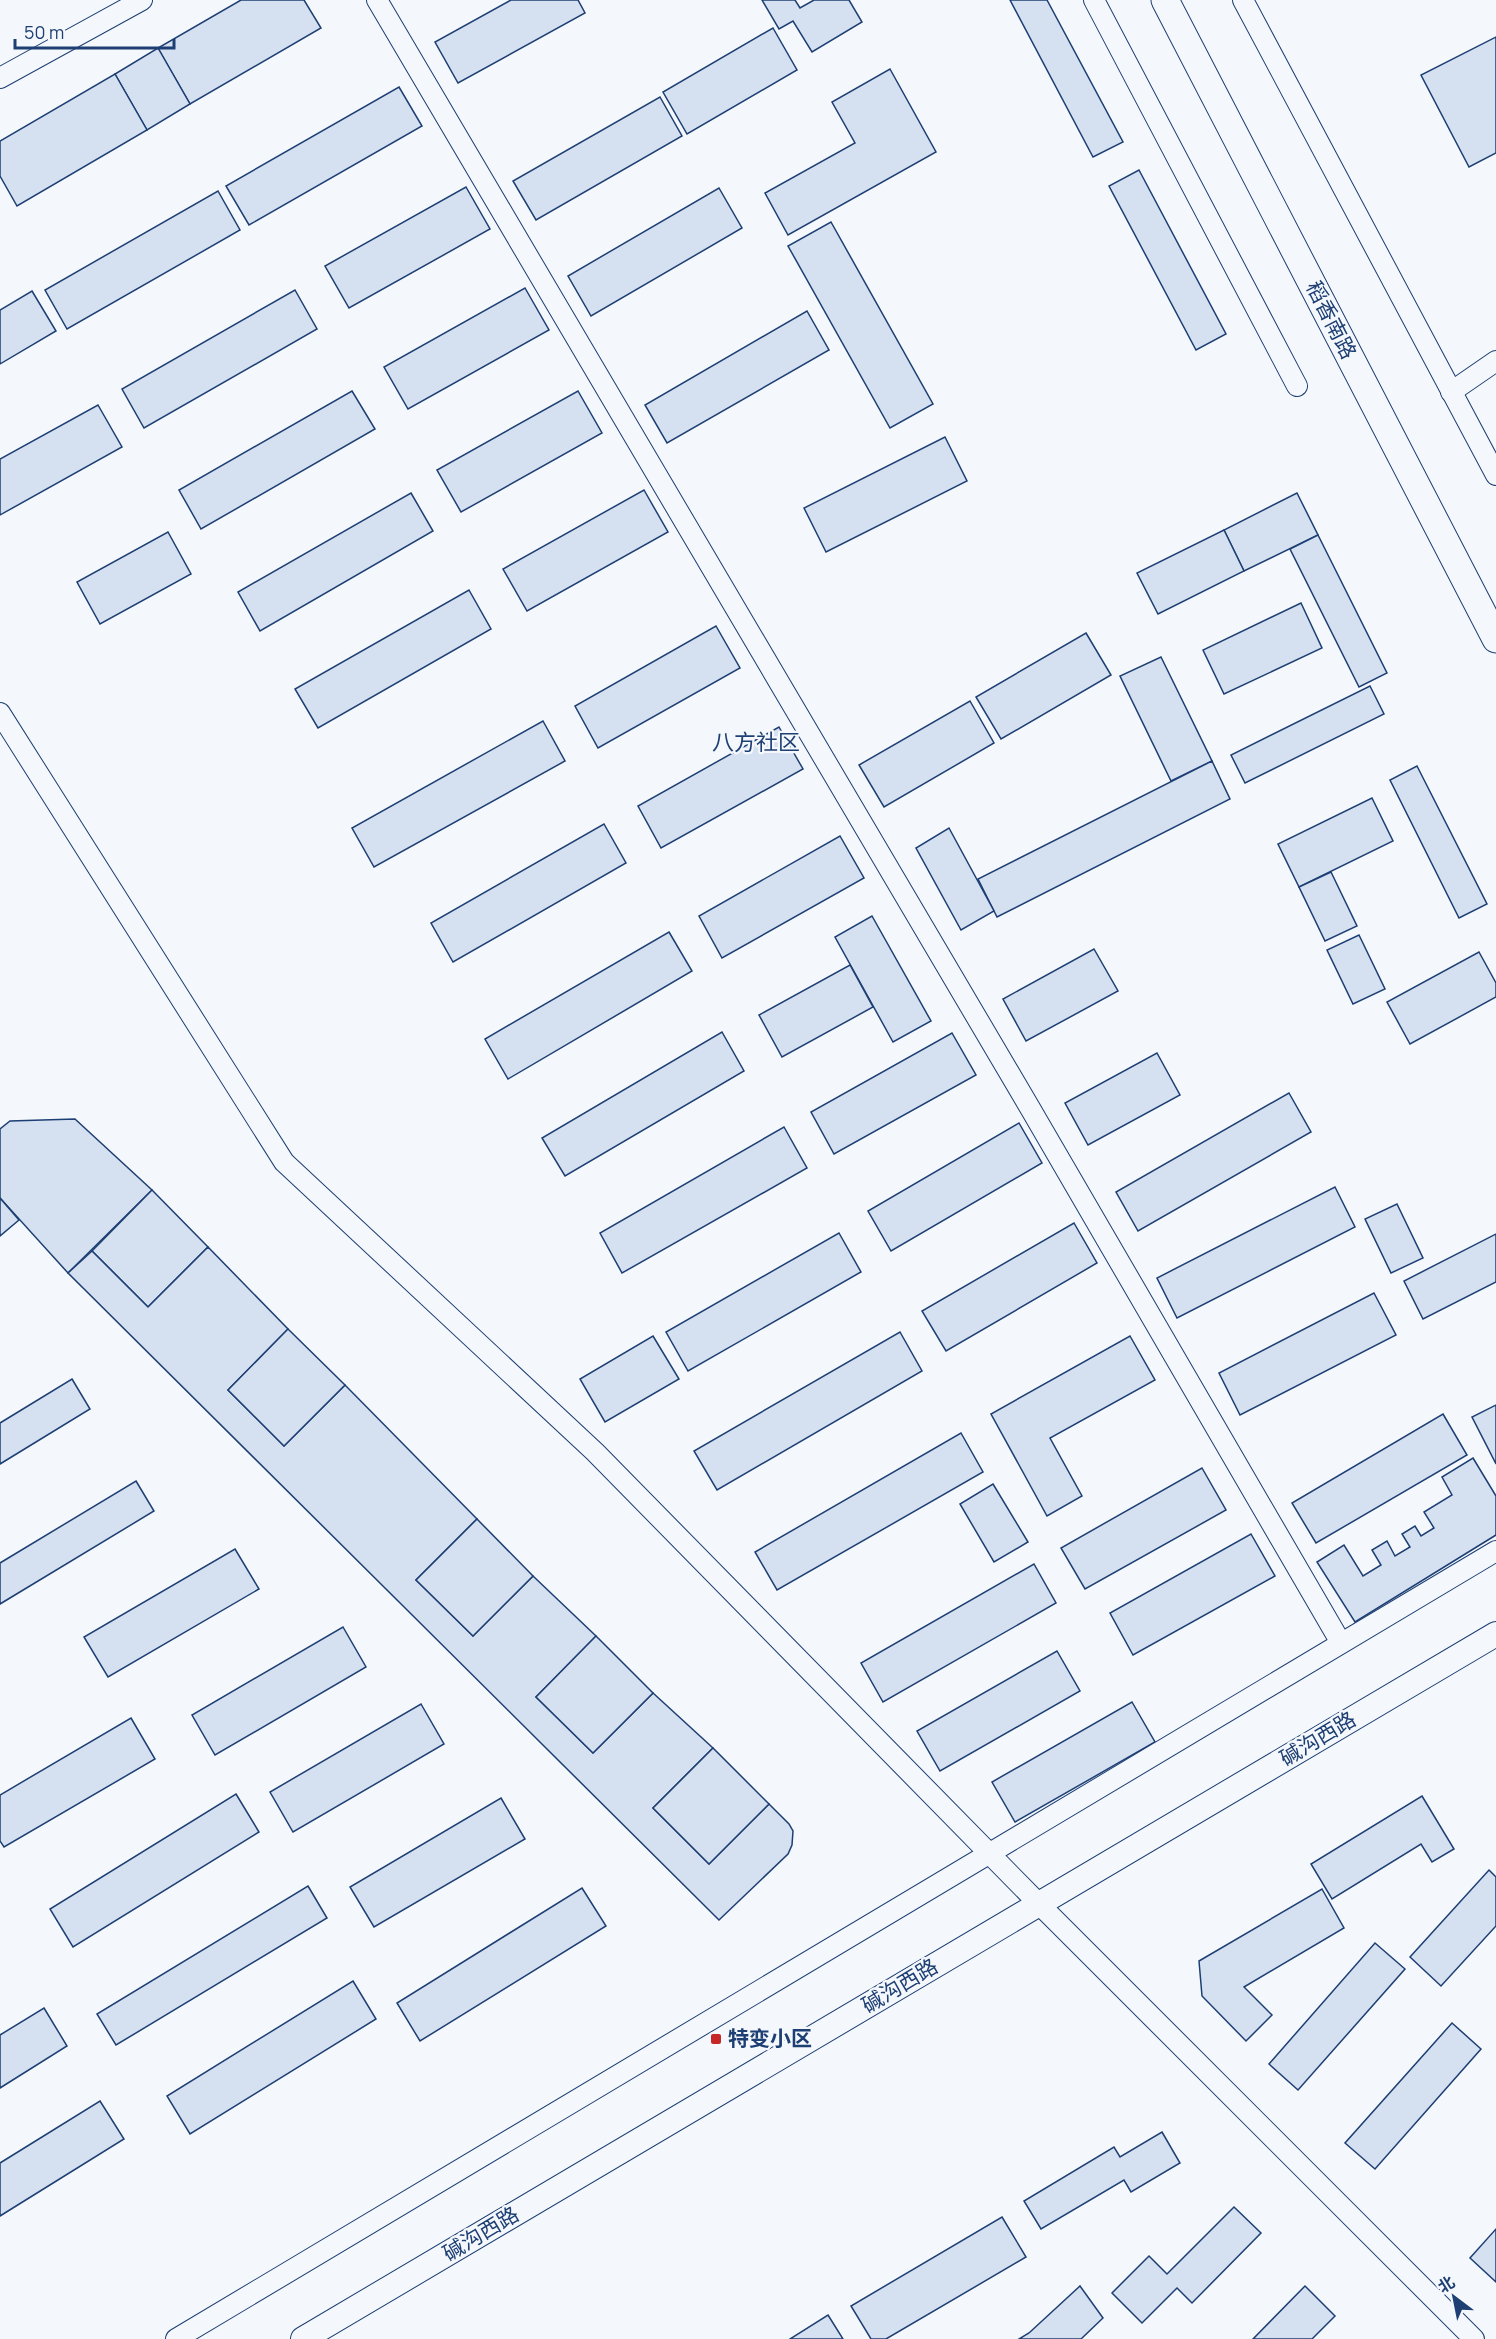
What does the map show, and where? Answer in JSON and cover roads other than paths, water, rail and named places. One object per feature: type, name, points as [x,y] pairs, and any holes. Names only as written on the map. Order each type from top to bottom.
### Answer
[{"type":"main road","name":"稻香南路","points":[[1165,0],[1496,639]]},
{"type":"street","points":[[0,78],[142,0]]},
{"type":"street","points":[[377,0],[1341,1644]]},
{"type":"street","points":[[1094,0],[1297,386]]},
{"type":"street","points":[[1243,0],[1496,475]]},
{"type":"street","points":[[1451,392],[1496,361]]},
{"type":"street","points":[[0,712],[160,970],[284,1162],[595,1452],[1039,1904],[1474,2339]]},
{"type":"street","points":[[176,2339],[1496,1551]]},
{"type":"street","name":"碱沟西路","points":[[303,2339],[1496,1634]]},
{"type":"place","name":"特变小区","points":[[716,2039]]},
{"type":"district","name":"八方社区","points":[[756,742]]}]
